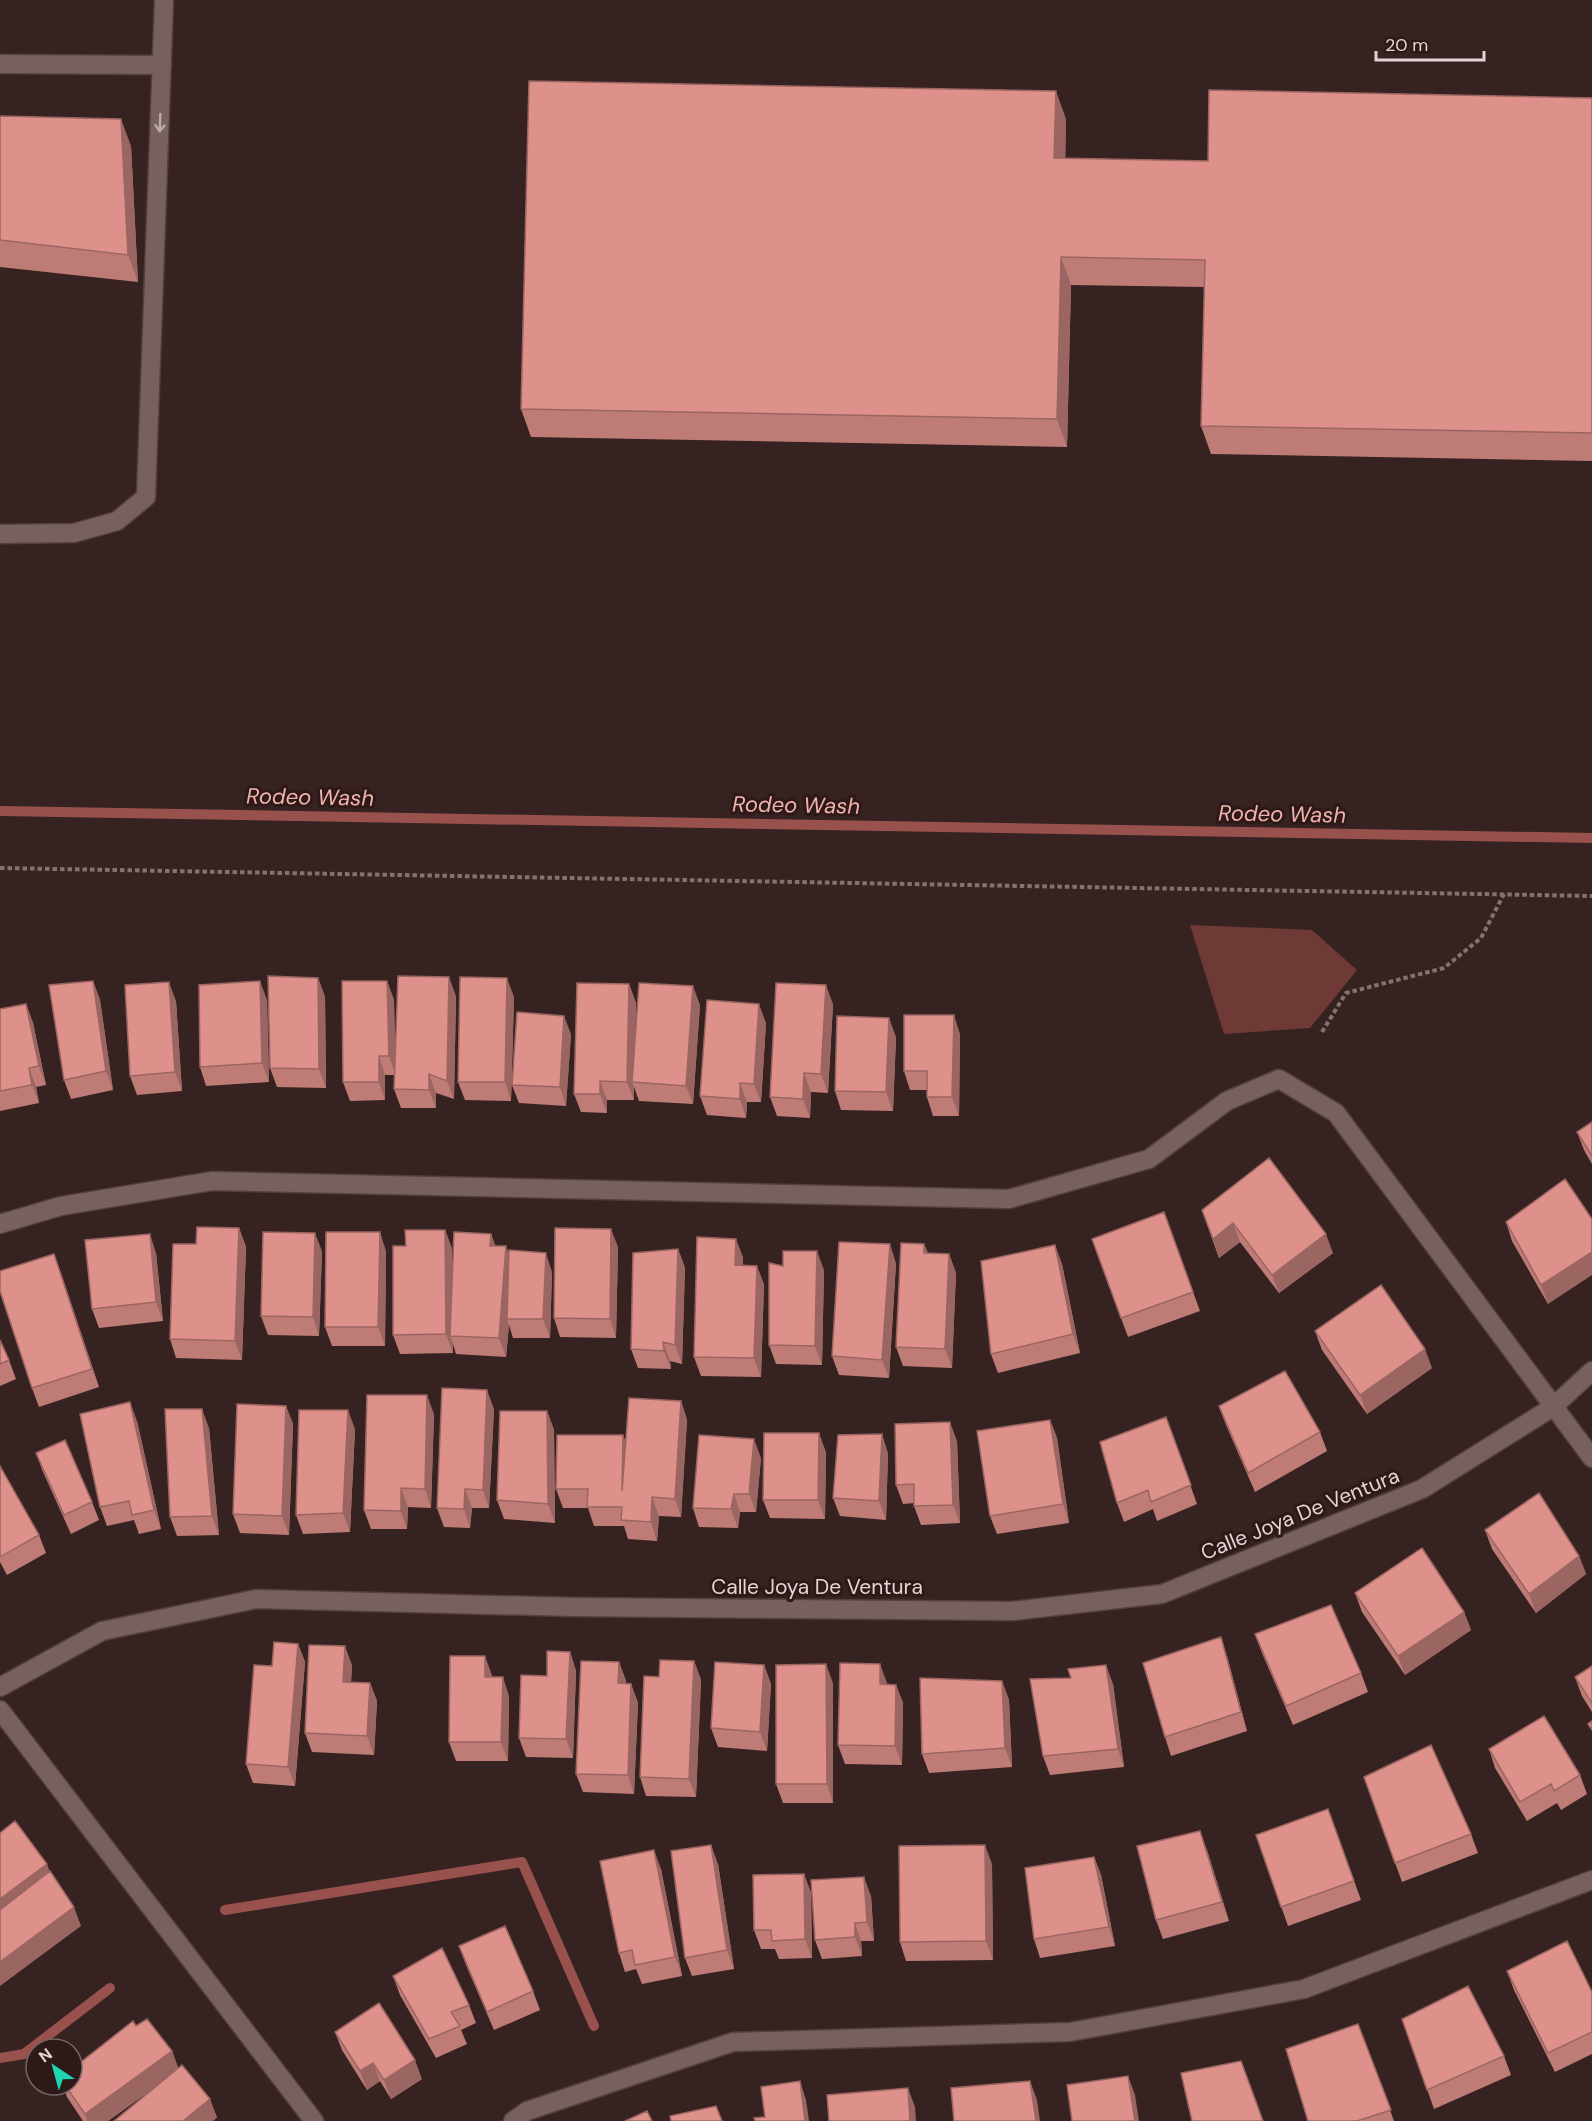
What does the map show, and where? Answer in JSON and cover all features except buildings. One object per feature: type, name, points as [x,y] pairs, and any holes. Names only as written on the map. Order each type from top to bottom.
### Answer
[{"type":"street","points":[[0,534],[74,533],[117,521],[146,497],[164,0]]},
{"type":"street","points":[[0,64],[162,65]]},
{"type":"street","points":[[0,1224],[61,1206],[212,1181],[1009,1199],[1149,1159],[1227,1101],[1279,1079],[1336,1113],[1592,1458]]},
{"type":"street","name":"Calle Joya De Ventura","points":[[0,1688],[102,1631],[256,1599],[574,1607],[1013,1611],[1162,1594],[1422,1489],[1553,1407],[1592,1371]]},
{"type":"street","points":[[0,1710],[315,2121]]},
{"type":"street","points":[[513,2121],[527,2111],[733,2042],[1070,2032],[1304,1989],[1592,1880]]},
{"type":"path","points":[[0,868],[1592,896]]},
{"type":"path","points":[[1322,1032],[1346,993],[1444,968],[1481,938],[1504,894]]},
{"type":"shaded area","points":[[1190,925],[1312,930],[1357,970],[1310,1028],[1224,1034]]},
{"type":"waterway","name":"Rodeo Wash","points":[[0,811],[1592,838]]},
{"type":"waterway","points":[[225,1910],[522,1862],[594,2026]]},
{"type":"waterway","points":[[0,2058],[24,2054],[110,1988]]}]
